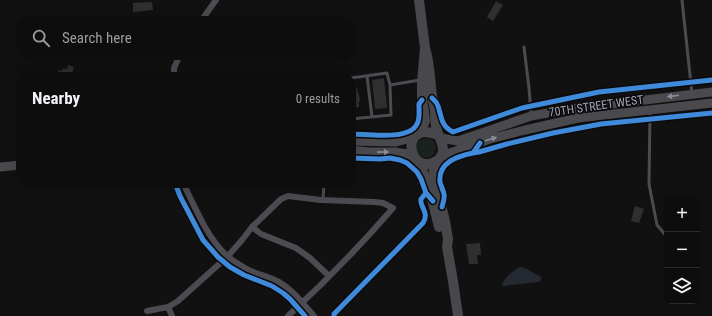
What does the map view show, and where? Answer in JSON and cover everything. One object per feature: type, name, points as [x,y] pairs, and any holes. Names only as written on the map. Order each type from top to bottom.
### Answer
[{"type":"main road","points":[[419,0],[425,48],[426,80],[422,100],[425,121],[412,142],[411,147],[428,183],[442,240],[447,247]]},
{"type":"main road","points":[[426,80],[432,98],[436,125],[443,148],[434,171],[434,178],[445,221],[448,239],[447,247],[454,281],[458,316]]},
{"type":"main road","name":"70TH STREET WEST","points":[[439,136],[458,141],[531,116],[570,109],[712,92]]},
{"type":"main road","name":"70TH STREET WEST","points":[[439,159],[490,139],[578,118],[712,103]]},
{"type":"main road","points":[[356,141],[396,142],[427,132],[439,136]]},
{"type":"main road","points":[[356,151],[407,154],[425,164],[429,164],[439,159]]},
{"type":"main road","points":[[0,167],[16,165]]},
{"type":"street","points":[[205,16],[216,0]]},
{"type":"street","points":[[174,72],[178,60]]},
{"type":"street","points":[[186,188],[206,228],[213,239],[228,256],[245,268],[278,282],[287,288],[314,316]]},
{"type":"street","points":[[147,311],[168,307],[194,288],[228,256],[252,227],[281,199],[288,196],[323,200],[375,202],[383,203],[393,208],[362,244],[288,316]]},
{"type":"street","points":[[252,227],[261,234],[296,248],[310,258],[329,276]]},
{"type":"street","points":[[168,307],[172,316]]},
{"type":"lane","points":[[682,0],[692,94]]},
{"type":"lane","points":[[524,47],[531,116]]},
{"type":"lane","points":[[356,77],[387,73],[390,84],[391,115],[356,119]]},
{"type":"lane","points":[[367,76],[372,117]]},
{"type":"lane","points":[[390,84],[426,80]]},
{"type":"lane","points":[[386,93],[390,92]]},
{"type":"lane","points":[[369,94],[374,94]]},
{"type":"lane","points":[[650,110],[649,184],[657,225],[664,233]]},
{"type":"lane","points":[[323,200],[324,188]]},
{"type":"shaded area","points":[[426,138],[433,141],[436,148],[433,155],[426,158],[419,155],[416,148],[419,141]]},
{"type":"shaded area","points":[[520,267],[525,268],[541,277],[541,280],[539,282],[502,286],[506,278]]},
{"type":"building","points":[[496,1],[503,5],[493,21],[487,17]]},
{"type":"building","points":[[152,2],[153,10],[133,12],[133,3]]},
{"type":"building","points":[[68,65],[74,67],[72,72],[57,71],[63,70],[63,68],[67,69]]},
{"type":"building","points":[[384,78],[387,108],[375,109],[372,80]]},
{"type":"building","points":[[356,87],[359,93],[359,107],[356,107]]},
{"type":"building","points":[[635,206],[644,209],[639,223],[631,221]]},
{"type":"building","points":[[480,243],[481,255],[477,255],[478,264],[469,264],[466,244]]},
{"type":"cycle path","points":[[432,98],[438,105],[444,124],[453,132],[522,108],[599,92],[712,80]]},
{"type":"cycle path","points":[[356,134],[397,135],[406,133],[413,129],[418,122],[419,104],[422,100]]},
{"type":"cycle path","points":[[473,153],[553,133],[601,124],[712,113]]},
{"type":"cycle path","points":[[442,207],[444,197],[444,192],[440,182],[442,169],[455,158],[473,153],[480,143]]},
{"type":"cycle path","points":[[356,158],[390,158],[407,163],[417,172],[426,193],[433,201]]},
{"type":"cycle path","points":[[177,188],[203,240],[218,257],[230,267],[244,275],[272,286],[283,293],[305,316]]},
{"type":"cycle path","points":[[334,316],[334,314],[423,223],[425,213],[421,205],[421,199],[426,193]]}]
